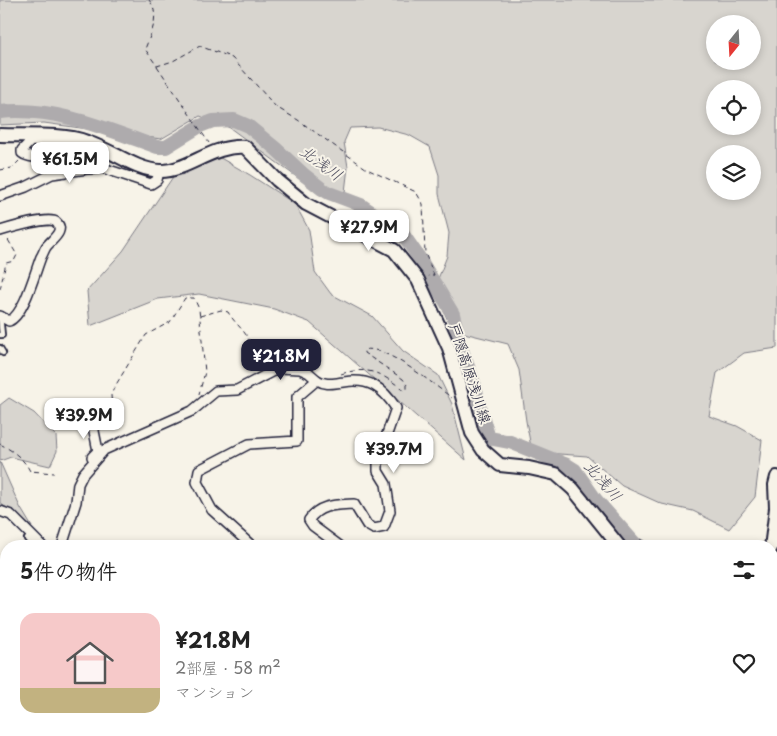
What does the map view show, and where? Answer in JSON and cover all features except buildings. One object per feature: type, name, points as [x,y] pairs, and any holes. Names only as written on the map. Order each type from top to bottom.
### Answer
[{"type":"main road","name":"戸隠高原浅川線","points":[[0,135],[75,138],[88,142],[138,166],[159,171],[170,170],[234,146],[244,147],[277,180],[306,204],[394,250],[418,280],[449,348],[472,433],[483,450],[500,465],[529,468],[556,474],[573,489],[614,540]]},
{"type":"main road","points":[[772,540],[777,478]]},
{"type":"street","points":[[75,138],[68,145],[31,141],[22,150],[25,156],[52,156],[79,161],[87,170]]},
{"type":"street","points":[[0,196],[26,187],[52,174],[103,168],[151,184],[157,180],[159,171]]},
{"type":"street","points":[[0,316],[9,321],[16,316],[26,298],[45,248],[59,233],[60,229],[54,221],[49,221],[1,231]]},
{"type":"street","points":[[64,540],[76,502],[78,484],[104,450],[192,411],[216,391],[238,390],[278,369],[300,369],[325,385],[356,380],[370,382],[388,395],[396,408],[378,460],[378,471],[386,484],[390,511],[384,527],[374,529],[367,525],[354,504],[326,507],[315,511],[309,520],[313,526],[331,540]]},
{"type":"street","points":[[245,540],[212,510],[197,482],[199,470],[249,444],[297,441],[297,397],[317,380]]},
{"type":"street","points":[[82,478],[79,471],[98,451],[93,426],[113,418]]},
{"type":"street","points":[[0,512],[11,515],[36,540]]},
{"type":"lane","points":[[0,316],[2,335],[0,335]]},
{"type":"lane","points":[[28,540],[31,535]]},
{"type":"path","points":[[149,0],[154,6],[155,18],[145,49],[215,152]]},
{"type":"path","points":[[157,66],[173,61],[200,46],[225,54],[232,58],[276,107],[298,120],[367,169],[416,192],[423,204],[425,253],[434,275],[418,280]]},
{"type":"path","points":[[0,170],[12,168],[25,156]]},
{"type":"path","points":[[0,289],[6,263],[14,261],[17,255],[1,231]]},
{"type":"path","points":[[113,418],[111,395],[114,388],[146,335],[170,322],[185,298],[194,298],[200,316],[205,372],[198,398]]},
{"type":"path","points":[[200,316],[221,310],[228,312],[250,339],[252,350],[256,348],[276,361],[278,369]]},
{"type":"path","points":[[337,375],[353,370],[369,370],[386,377],[404,390],[406,389],[407,385],[403,379],[364,353],[364,350],[371,348],[412,368],[452,399],[462,400]]},
{"type":"path","points":[[0,444],[10,449],[27,463],[30,471],[54,473]]},
{"type":"shaded area","points":[[0,0],[777,0],[777,348],[744,353],[717,373],[709,416],[737,426],[762,440],[755,497],[729,529],[693,511],[662,504],[622,486],[587,456],[532,452],[519,370],[508,344],[452,330],[434,289],[447,256],[449,233],[439,194],[439,175],[430,147],[409,135],[378,127],[350,128],[344,142],[348,167],[345,192],[321,195],[230,128],[200,116],[161,139],[44,123],[0,125]]},
{"type":"shaded area","points":[[210,152],[295,204],[309,230],[315,272],[331,294],[372,316],[403,351],[438,375],[452,404],[466,460],[309,322],[274,309],[199,294],[158,299],[90,326],[87,291],[123,251],[187,156]]},
{"type":"shaded area","points":[[9,398],[34,413],[56,436],[57,451],[50,466],[11,457],[0,461],[0,405]]},
{"type":"shaded area","points":[[0,462],[20,507],[32,527],[0,503]]},
{"type":"waterway","name":"北浅川","points":[[0,112],[40,112],[80,120],[157,147],[166,147],[200,126],[213,121],[234,120],[248,126],[322,189],[361,205],[402,233],[453,314],[460,345],[475,386],[489,438],[510,442],[575,470],[596,500],[632,540]]}]
